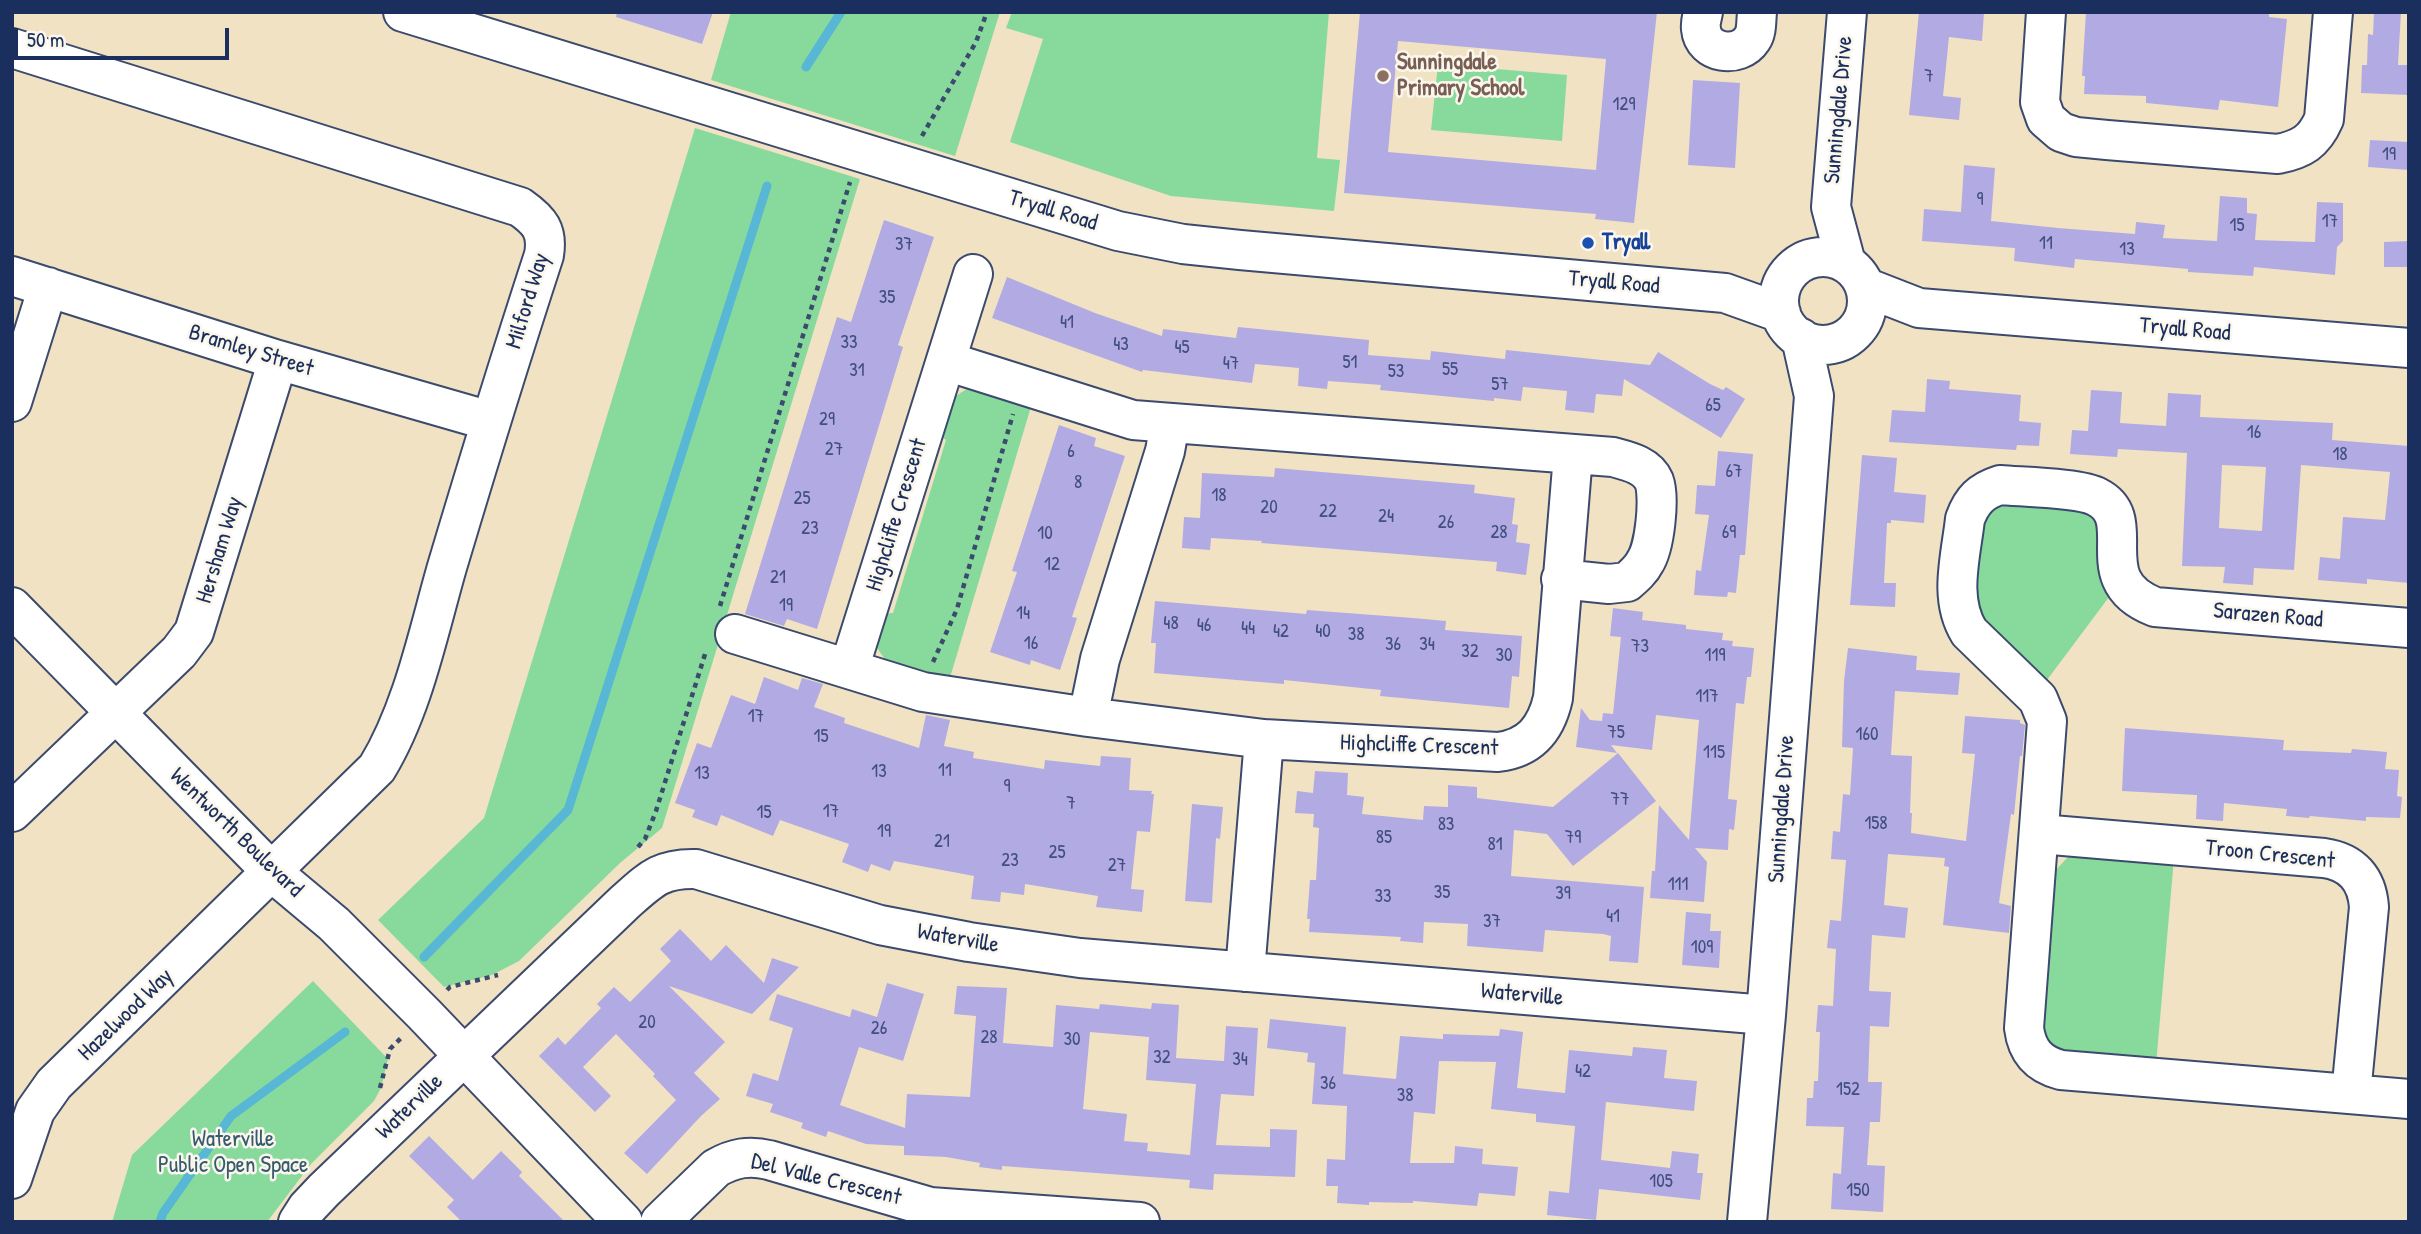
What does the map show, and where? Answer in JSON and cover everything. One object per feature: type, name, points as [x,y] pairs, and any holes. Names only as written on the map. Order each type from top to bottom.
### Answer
[{"type":"street","name":"Tryall Road","points":[[403,12],[1118,231],[1183,244],[1229,249],[1726,293],[1791,326]]},
{"type":"street","points":[[1703,12],[1701,29],[1708,43],[1731,52],[1739,50],[1751,41],[1757,12]]},
{"type":"street","name":"Sunningdale Drive","points":[[1847,12],[1831,208],[1855,275]]},
{"type":"street","points":[[2046,12],[2040,102],[2046,119],[2061,132],[2076,137],[2278,154],[2298,149],[2311,142],[2324,119],[2333,12]]},
{"type":"street","name":"Milford Way","points":[[12,48],[520,207],[540,225],[546,240],[544,256],[491,421],[408,701],[390,748],[377,768],[273,873]]},
{"type":"street","name":"Sunningdale Drive","points":[[1794,269],[1831,208]]},
{"type":"street","points":[[1824,257],[1855,275],[1867,308],[1851,334],[1834,344],[1823,345],[1811,343],[1791,326],[1779,295],[1794,269],[1824,257]]},
{"type":"street","name":"Tryall Road","points":[[1726,293],[1794,269]]},
{"type":"street","name":"Highcliffe Crescent","points":[[849,669],[973,274]]},
{"type":"street","name":"Tryall Road","points":[[1855,275],[1919,308],[2409,348]]},
{"type":"street","name":"Bramley Street","points":[[12,276],[278,360],[491,421]]},
{"type":"street","points":[[12,402],[48,288]]},
{"type":"street","name":"Tryall Road","points":[[1851,334],[1919,308]]},
{"type":"street","name":"Sunningdale Drive","points":[[1747,1222],[1766,1015],[1814,396],[1791,326]]},
{"type":"street","name":"Sunningdale Drive","points":[[1814,396],[1851,334]]},
{"type":"street","name":"Hersham Way","points":[[12,812],[178,652],[194,632],[278,360]]},
{"type":"street","points":[[946,361],[1133,420],[1613,457],[1638,464],[1653,480],[1657,498],[1653,539],[1647,560],[1627,582],[1609,584],[1561,579]]},
{"type":"street","points":[[1088,718],[1100,659],[1165,452],[1170,423]]},
{"type":"street","name":"Highcliffe Crescent","points":[[721,629],[923,692],[1088,718],[1264,739],[1498,752],[1515,750],[1536,734],[1549,716],[1553,698],[1573,455]]},
{"type":"street","name":"Sarazen Road","points":[[2040,834],[2047,721],[2038,699],[1969,632],[1958,609],[1956,597],[1965,519],[1969,506],[1977,496],[1988,489],[2000,485],[2098,497],[2107,504],[2117,522],[2117,572],[2130,594],[2155,607],[2409,628]]},
{"type":"street","name":"Wentworth Boulevard","points":[[12,607],[273,873],[334,924],[464,1055]]},
{"type":"street","points":[[1245,972],[1264,739]]},
{"type":"street","points":[[2040,834],[2024,1028],[2034,1056],[2061,1070],[2409,1099]]},
{"type":"street","name":"Troon Crescent","points":[[2040,834],[2324,858],[2347,864],[2356,872],[2368,894],[2369,907],[2351,1094]]},
{"type":"street","name":"Waterville","points":[[298,1222],[324,1190],[653,877],[678,869],[696,869],[880,925],[969,942],[1080,958],[1766,1015]]},
{"type":"street","name":"Hazelwood Way","points":[[12,1179],[24,1107],[54,1084],[273,873]]},
{"type":"street","points":[[464,1055],[622,1222]]},
{"type":"street","name":"Del Valle Crescent","points":[[660,1222],[716,1168],[738,1158],[748,1157],[769,1160],[929,1214],[1140,1222]]},
{"type":"path","points":[[917,146],[976,42],[987,12]]},
{"type":"path","points":[[631,856],[645,839],[721,629],[851,177]]},
{"type":"path","points":[[923,692],[934,659],[957,609],[1020,385]]},
{"type":"path","points":[[377,1094],[390,1049],[450,987],[508,972]]},
{"type":"green space","points":[[731,12],[1000,12],[955,156],[711,80]]},
{"type":"green space","points":[[1012,12],[1329,12],[1317,158],[1340,160],[1334,211],[1171,196],[1010,142],[1043,39],[1006,28]]},
{"type":"green space","points":[[1438,64],[1567,75],[1562,141],[1431,130]]},
{"type":"green space","points":[[695,128],[860,179],[662,828],[620,863],[519,961],[492,975],[444,987],[378,920],[484,818]]},
{"type":"green space","points":[[969,388],[1033,400],[949,681],[887,662],[875,640],[880,614],[893,613],[946,440],[936,432],[951,401]]},
{"type":"green space","points":[[1993,501],[2082,504],[2098,515],[2112,593],[2044,684],[1972,611],[1979,513]]},
{"type":"green space","points":[[2078,852],[2174,858],[2156,1065],[2059,1056],[2037,1025],[2053,873],[2068,857]]},
{"type":"green space","name":"Waterville Public Open Space","points":[[313,981],[388,1059],[381,1088],[374,1101],[311,1164],[267,1222],[112,1222],[132,1155]]},
{"type":"building","points":[[617,12],[713,12],[702,44],[616,17]]},
{"type":"building","points":[[1360,12],[1657,12],[1634,223],[1595,219],[1596,214],[1344,193]],"holes":[[[1398,41],[1606,59],[1596,170],[1388,152]]]},
{"type":"building","points":[[1919,12],[1984,12],[1982,41],[1949,37],[1943,96],[1961,98],[1959,120],[1909,115]]},
{"type":"building","points":[[2086,12],[2269,12],[2269,17],[2287,19],[2278,107],[2220,100],[2218,110],[2146,103],[2146,96],[2084,94],[2085,76],[2082,76]]},
{"type":"building","points":[[2374,12],[2401,12],[2398,65],[2409,65],[2409,95],[2361,93],[2362,65],[2367,65],[2368,34],[2373,35]]},
{"type":"building","points":[[1693,80],[1740,83],[1735,168],[1688,165]]},
{"type":"building","points":[[2370,140],[2409,142],[2409,170],[2368,167]]},
{"type":"building","points":[[1964,165],[1995,168],[1991,221],[2058,228],[2135,234],[2136,222],[2165,225],[2163,238],[2217,241],[2220,196],[2247,198],[2247,213],[2257,214],[2255,240],[2315,242],[2317,202],[2343,203],[2343,241],[2337,247],[2335,275],[2254,267],[2253,276],[2188,272],[2188,269],[2075,259],[2074,268],[2014,261],[2015,248],[1922,241],[1924,209],[1961,212]]},
{"type":"building","points":[[884,220],[934,237],[898,345],[903,347],[817,629],[787,619],[784,626],[745,614],[837,317],[851,322]]},
{"type":"building","points":[[2409,241],[2409,267],[2384,267],[2384,242]]},
{"type":"building","points":[[1007,277],[1095,313],[1162,336],[1163,329],[1236,338],[1238,327],[1369,340],[1368,355],[1430,360],[1431,351],[1505,359],[1506,350],[1650,365],[1658,352],[1710,384],[1723,390],[1726,387],[1745,399],[1721,438],[1624,379],[1622,396],[1596,394],[1594,413],[1565,410],[1567,391],[1523,387],[1521,401],[1494,398],[1494,401],[1380,390],[1381,385],[1328,381],[1327,389],[1298,386],[1299,368],[1255,364],[1252,383],[1142,372],[992,318]]},
{"type":"building","points":[[1927,379],[1950,381],[1949,389],[2021,395],[2019,421],[2041,423],[2039,446],[2017,445],[2016,450],[1889,442],[1892,410],[1925,412]]},
{"type":"building","points":[[2091,390],[2122,392],[2120,423],[2166,426],[2168,393],[2201,395],[2200,417],[2333,423],[2332,440],[2409,446],[2409,583],[2367,579],[2367,584],[2318,580],[2320,557],[2340,559],[2343,517],[2385,520],[2390,472],[2301,465],[2294,570],[2254,568],[2253,585],[2223,583],[2225,567],[2182,566],[2187,453],[2118,449],[2117,457],[2070,454],[2072,430],[2088,431]],"holes":[[[2222,465],[2266,467],[2262,531],[2219,528]]]},
{"type":"building","points":[[1059,425],[1096,438],[1094,446],[1125,456],[1072,617],[1077,618],[1060,670],[1031,660],[1030,665],[990,652],[1017,572],[1012,571]]},
{"type":"building","points":[[1718,451],[1753,454],[1745,555],[1740,555],[1736,593],[1728,592],[1727,597],[1694,595],[1696,570],[1701,571],[1709,515],[1695,514],[1697,485],[1715,486]]},
{"type":"building","points":[[1862,455],[1897,458],[1894,492],[1926,495],[1924,523],[1891,520],[1891,523],[1887,523],[1884,583],[1896,583],[1895,607],[1850,605]]},
{"type":"building","points":[[1275,468],[1475,485],[1474,493],[1515,498],[1512,524],[1518,525],[1516,542],[1530,544],[1526,575],[1496,571],[1497,562],[1261,543],[1262,541],[1211,538],[1210,550],[1182,548],[1184,517],[1200,518],[1202,473],[1274,477]]},
{"type":"building","points":[[1155,601],[1306,614],[1307,610],[1446,621],[1445,630],[1522,636],[1519,677],[1512,676],[1509,708],[1380,696],[1381,690],[1284,680],[1284,684],[1154,673],[1156,643],[1151,643]]},
{"type":"building","points":[[1613,608],[1643,612],[1642,620],[1723,633],[1722,640],[1733,641],[1732,646],[1754,648],[1751,677],[1747,677],[1744,704],[1736,703],[1728,799],[1737,800],[1734,830],[1729,829],[1728,850],[1695,848],[1707,862],[1704,902],[1650,898],[1652,871],[1655,871],[1659,805],[1689,840],[1699,720],[1656,715],[1652,750],[1611,745],[1617,753],[1576,747],[1581,708],[1590,720],[1602,721],[1603,713],[1613,714],[1621,637],[1610,636]]},
{"type":"building","points":[[1848,648],[1917,656],[1916,670],[1960,673],[1958,695],[1895,691],[1891,755],[1912,756],[1911,833],[1966,841],[1975,754],[1962,753],[1965,716],[2020,720],[2020,723],[2025,725],[2014,815],[2011,814],[1999,903],[2011,906],[2009,933],[1943,925],[1949,867],[1944,866],[1945,858],[1888,854],[1884,905],[1908,908],[1905,938],[1872,935],[1869,991],[1891,992],[1889,1027],[1870,1026],[1868,1082],[1882,1082],[1880,1122],[1870,1122],[1867,1165],[1885,1166],[1883,1212],[1831,1209],[1833,1173],[1841,1174],[1844,1127],[1806,1126],[1807,1098],[1813,1098],[1814,1081],[1818,1081],[1818,1005],[1833,1006],[1836,949],[1827,948],[1830,920],[1841,921],[1846,860],[1831,859],[1833,831],[1840,832],[1843,794],[1850,795],[1853,748],[1842,747]]},
{"type":"building","points":[[764,677],[798,690],[802,678],[823,684],[814,707],[845,718],[844,723],[919,748],[926,715],[950,720],[944,746],[974,752],[973,758],[1044,769],[1045,760],[1100,766],[1101,756],[1131,758],[1129,790],[1152,791],[1151,794],[1154,794],[1150,832],[1137,831],[1131,889],[1144,890],[1142,912],[1096,907],[1098,896],[1025,884],[1024,895],[1001,892],[1000,902],[971,899],[974,876],[894,861],[890,871],[871,864],[868,872],[842,862],[849,844],[780,820],[773,836],[721,815],[717,826],[692,817],[695,810],[675,803],[697,743],[711,748],[731,695],[755,704]]},
{"type":"building","points":[[2125,728],[2284,740],[2283,750],[2351,753],[2352,749],[2387,752],[2385,769],[2399,770],[2397,796],[2402,797],[2400,818],[2366,817],[2366,821],[2309,818],[2286,816],[2287,809],[2224,803],[2223,821],[2196,819],[2197,795],[2122,791]]},
{"type":"building","points":[[1618,753],[1656,801],[1573,866],[1547,834],[1514,830],[1511,876],[1644,887],[1638,963],[1609,961],[1611,936],[1603,934],[1545,930],[1543,952],[1467,946],[1468,924],[1424,922],[1423,943],[1400,941],[1401,937],[1309,932],[1310,919],[1307,919],[1310,880],[1316,880],[1319,828],[1313,827],[1314,814],[1295,813],[1297,791],[1313,793],[1315,771],[1348,773],[1347,795],[1364,797],[1362,814],[1423,820],[1424,806],[1448,807],[1448,785],[1477,787],[1477,798],[1553,807]]},
{"type":"building","points":[[1192,804],[1223,807],[1220,839],[1216,838],[1212,903],[1185,901]]},
{"type":"building","points":[[1686,912],[1711,914],[1710,931],[1721,931],[1719,968],[1682,965]]},
{"type":"building","points":[[680,929],[711,961],[726,945],[764,983],[772,958],[799,967],[752,1014],[669,986],[725,1042],[694,1073],[720,1099],[647,1174],[624,1153],[676,1100],[653,1076],[655,1074],[616,1034],[583,1067],[611,1096],[595,1112],[539,1056],[558,1037],[565,1045],[601,1008],[597,1004],[614,987],[630,1002],[671,961],[660,949]]},
{"type":"building","points":[[887,983],[924,994],[903,1061],[859,1047],[840,1105],[905,1128],[907,1094],[970,1097],[976,1016],[954,1014],[957,986],[1007,988],[1003,1043],[1053,1047],[1056,1005],[1099,1009],[1100,1004],[1151,1009],[1152,1003],[1179,1005],[1176,1058],[1224,1061],[1226,1026],[1258,1028],[1254,1096],[1221,1094],[1216,1145],[1270,1147],[1270,1129],[1297,1130],[1295,1177],[1214,1174],[1213,1190],[1189,1188],[1190,1180],[1002,1166],[1002,1170],[979,1167],[980,1163],[946,1157],[904,1155],[904,1146],[866,1144],[828,1131],[826,1137],[801,1128],[803,1123],[770,1112],[773,1104],[746,1096],[753,1073],[778,1081],[793,1028],[769,1020],[777,994],[850,1017],[852,1009],[877,1017]],"holes":[[[1090,1032],[1149,1037],[1146,1080],[1196,1084],[1190,1155],[1147,1151],[1148,1143],[1124,1141],[1127,1114],[1083,1109]]]},
{"type":"building","points":[[1270,1019],[1346,1027],[1343,1074],[1396,1079],[1400,1036],[1443,1039],[1443,1034],[1499,1036],[1500,1029],[1523,1032],[1517,1088],[1565,1093],[1569,1050],[1632,1056],[1633,1047],[1667,1050],[1664,1078],[1697,1081],[1694,1111],[1606,1102],[1601,1160],[1670,1168],[1672,1151],[1699,1154],[1697,1173],[1703,1173],[1700,1200],[1599,1189],[1596,1220],[1547,1215],[1549,1191],[1569,1193],[1575,1126],[1536,1122],[1536,1114],[1491,1109],[1496,1062],[1439,1061],[1435,1114],[1414,1112],[1410,1163],[1454,1163],[1455,1146],[1483,1149],[1482,1164],[1518,1167],[1515,1196],[1479,1193],[1477,1206],[1413,1201],[1369,1202],[1369,1205],[1337,1203],[1338,1186],[1326,1186],[1327,1159],[1345,1160],[1347,1106],[1312,1104],[1315,1063],[1307,1062],[1308,1053],[1267,1048]]},
{"type":"building","points":[[429,1136],[473,1180],[501,1151],[522,1172],[519,1176],[565,1222],[462,1222],[447,1207],[454,1200],[409,1156]]},
{"type":"waterway","points":[[806,67],[841,12]]},
{"type":"waterway","points":[[424,957],[568,810],[767,186]]},
{"type":"waterway","points":[[160,1222],[163,1213],[231,1116],[345,1032]]},
{"type":"place","name":"Sunningdale Primary School","points":[[1383,76]]},
{"type":"place","name":"Tryall","points":[[1588,243]]}]
